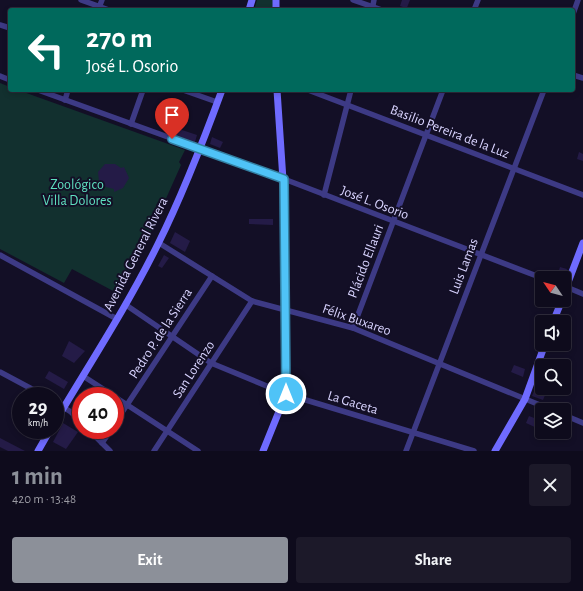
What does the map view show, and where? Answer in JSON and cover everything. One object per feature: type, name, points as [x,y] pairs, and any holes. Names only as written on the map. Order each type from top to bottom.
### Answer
[{"type":"street","points":[[81,0],[99,8],[102,0]]},
{"type":"street","points":[[353,0],[372,8],[374,0]]},
{"type":"street","name":"José L. Osorio","points":[[43,92],[284,179],[535,275]]},
{"type":"street","points":[[65,100],[67,92]]},
{"type":"street","points":[[131,124],[142,92]]},
{"type":"street","points":[[189,92],[217,102]]},
{"type":"street","name":"Avenida General Rivera","points":[[64,407],[126,305],[159,243],[200,149],[221,92]]},
{"type":"street","points":[[263,451],[286,394],[284,179],[277,92]]},
{"type":"street","name":"Basilio Pereira de la Luz","points":[[313,92],[583,195]]},
{"type":"street","points":[[324,195],[350,92]]},
{"type":"street","name":"Plácido Ellauri","points":[[353,328],[442,92]]},
{"type":"street","name":"Luis Lamas","points":[[406,451],[543,92]]},
{"type":"street","name":"Félix Buxareo","points":[[159,243],[252,301],[353,328],[535,403]]},
{"type":"street","points":[[571,274],[583,243]]},
{"type":"street","points":[[0,255],[117,319]]},
{"type":"street","name":"Pedro P. de la Sierra","points":[[124,410],[212,276]]},
{"type":"street","points":[[571,291],[583,294]]},
{"type":"street","name":"San Lorenzo","points":[[154,451],[252,301]]},
{"type":"street","name":"La Gaceta","points":[[126,305],[212,363],[286,394],[474,451]]},
{"type":"street","points":[[495,451],[525,399],[542,351]]},
{"type":"street","points":[[0,372],[28,387]]},
{"type":"street","points":[[83,376],[100,387]]},
{"type":"street","points":[[124,403],[198,451]]},
{"type":"street","points":[[64,407],[72,414]]},
{"type":"street","points":[[571,418],[583,423]]},
{"type":"street","points":[[38,451],[45,439]]},
{"type":"street","points":[[98,439],[110,451]]},
{"type":"street","points":[[102,443],[105,439]]},
{"type":"green space","points":[[257,0],[273,0],[273,8],[255,8]]},
{"type":"green space","name":"Zoológico Villa Dolores","points":[[0,83],[8,86],[8,92],[24,92],[185,150],[179,162],[181,165],[147,241],[120,291],[117,293],[72,269],[64,283],[0,249]]},
{"type":"building","points":[[402,0],[410,0],[407,8],[400,6]]},
{"type":"building","points":[[173,127],[197,135],[195,142],[171,134]]},
{"type":"building","points":[[212,137],[223,142],[220,148],[210,144]]},
{"type":"building","points":[[579,152],[583,154],[583,161],[577,159]]},
{"type":"building","points":[[105,164],[115,164],[121,168],[124,167],[129,178],[123,188],[114,192],[114,189],[106,187],[99,181],[98,172]]},
{"type":"building","points":[[249,219],[273,219],[273,225],[249,224]]},
{"type":"building","points":[[175,232],[190,241],[185,252],[170,243]]},
{"type":"building","points":[[164,255],[169,258],[162,268],[158,266]]},
{"type":"building","points":[[560,267],[567,269],[566,271],[559,271]]},
{"type":"building","points":[[69,341],[85,351],[74,363],[62,356]]},
{"type":"building","points":[[514,365],[525,369],[523,377],[511,372]]},
{"type":"building","points":[[49,371],[68,382],[64,389],[64,387],[61,387],[45,378]]},
{"type":"building","points":[[535,389],[535,395],[545,395],[543,400],[532,396]]},
{"type":"building","points":[[529,416],[535,418],[535,427],[526,423]]},
{"type":"building","points":[[64,424],[72,428],[73,439],[66,449],[53,442],[55,439],[64,439]]},
{"type":"building","points":[[0,438],[25,451],[8,451],[0,447]]},
{"type":"route","points":[[172,139],[284,179],[286,394]]}]
